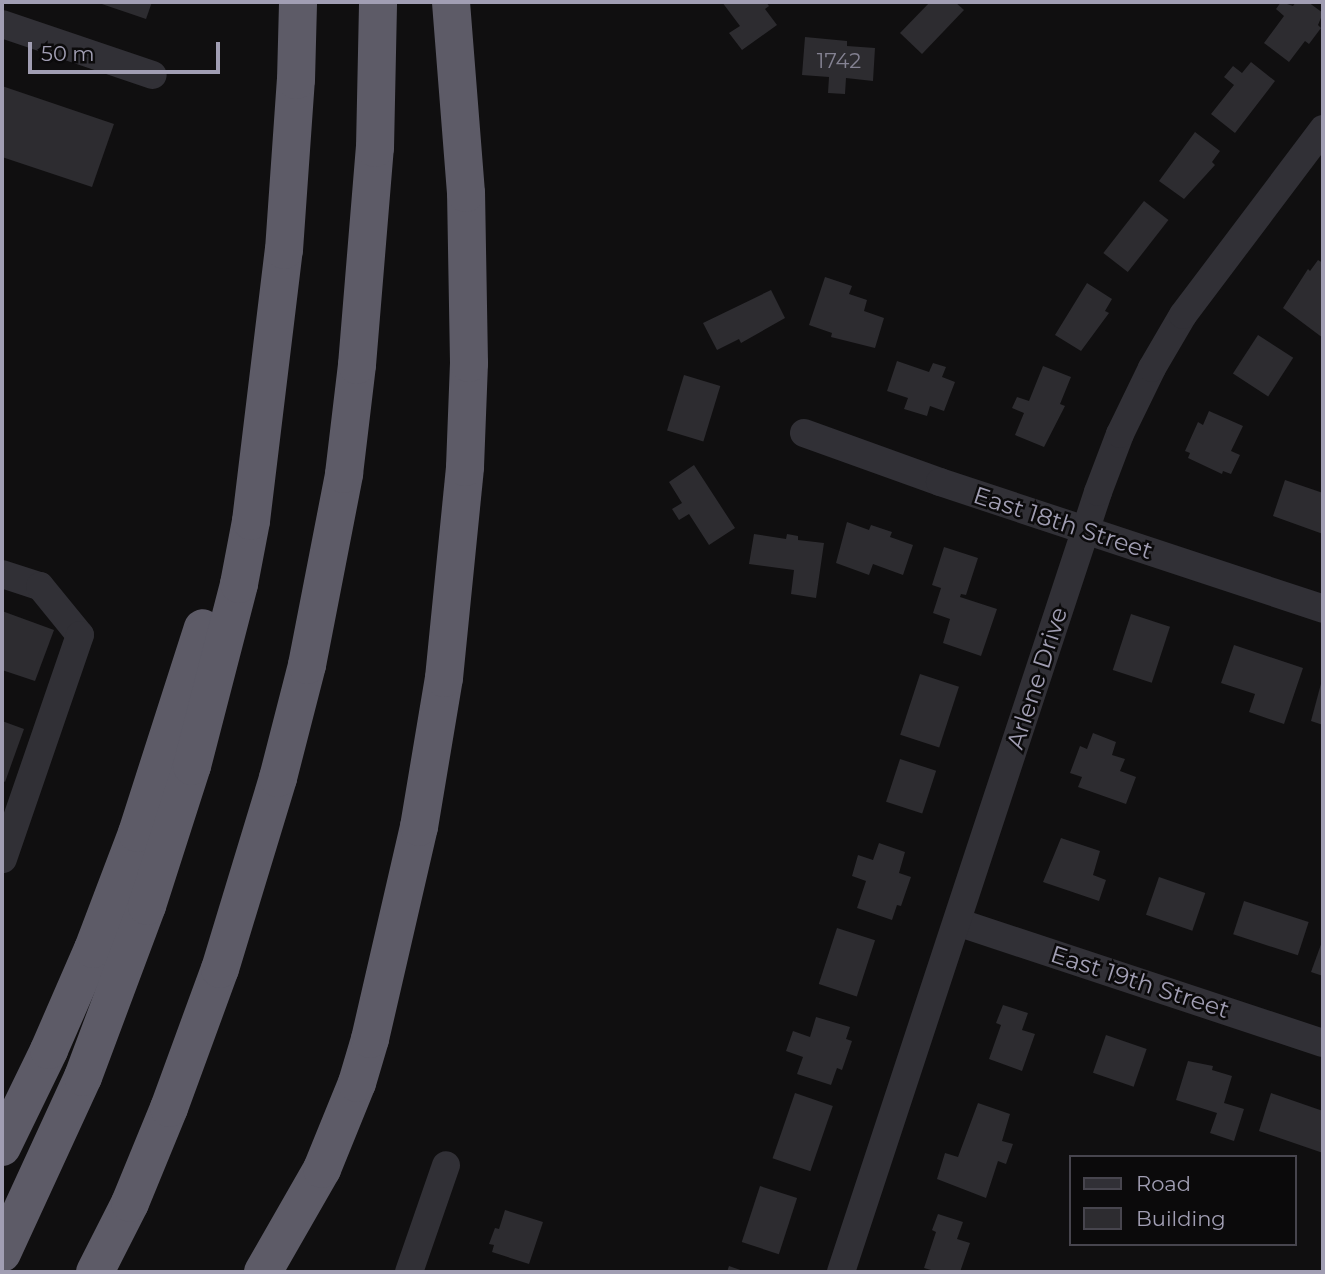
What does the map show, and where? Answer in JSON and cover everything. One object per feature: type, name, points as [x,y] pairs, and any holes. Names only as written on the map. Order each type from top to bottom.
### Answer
[{"type":"highway","points":[[2,1253],[83,1077],[138,930],[192,766],[251,521],[288,209],[298,2]]},
{"type":"highway","points":[[95,1272],[130,1203],[174,1096],[252,866],[288,740],[329,561],[344,474],[368,257],[378,2]]},
{"type":"highway","points":[[263,1272],[322,1169],[357,1083],[370,1039],[417,838],[444,678],[464,480],[469,363],[466,193],[452,2]]},
{"type":"highway","points":[[2,1147],[74,995],[137,833],[218,578],[266,398]]},
{"type":"highway","points":[[109,1272],[130,1203]]},
{"type":"street","points":[[2,24],[153,75]]},
{"type":"street","name":"Arlene Drive","points":[[841,1272],[1086,530],[1124,423],[1163,347],[1204,286],[1323,129]]},
{"type":"street","name":"East 18th Street","points":[[804,433],[1323,609]]},
{"type":"street","points":[[2,574],[40,586],[80,635],[3,859]]},
{"type":"street","name":"East 19th Street","points":[[957,922],[1323,1043]]},
{"type":"street","points":[[410,1272],[446,1164]]},
{"type":"building","points":[[96,2],[152,2],[146,19]]},
{"type":"building","points":[[722,2],[766,2],[769,6],[765,9],[777,25],[742,50],[729,33],[740,26]]},
{"type":"building","points":[[930,2],[955,2],[964,10],[922,54],[900,33]]},
{"type":"building","points":[[1281,2],[1293,6],[1296,2],[1308,2],[1323,13],[1318,25],[1321,28],[1309,44],[1305,41],[1289,62],[1264,43],[1284,16],[1276,9]]},
{"type":"building","points":[[805,37],[847,41],[847,46],[875,48],[873,81],[846,78],[845,94],[828,93],[829,77],[802,75]]},
{"type":"building","points":[[1251,62],[1275,81],[1235,133],[1211,114],[1234,85],[1224,77],[1233,66],[1242,73]]},
{"type":"building","points":[[2,86],[114,124],[92,187],[2,157]]},
{"type":"building","points":[[1195,132],[1220,151],[1212,162],[1215,165],[1184,199],[1159,181]]},
{"type":"building","points":[[1144,201],[1168,220],[1128,272],[1103,253]]},
{"type":"building","points":[[1318,260],[1323,263],[1323,338],[1283,308],[1308,269],[1310,271]]},
{"type":"building","points":[[825,277],[852,286],[849,294],[867,300],[864,311],[884,318],[875,348],[831,337],[832,333],[809,325]]},
{"type":"building","points":[[1087,283],[1112,299],[1105,311],[1109,313],[1081,351],[1055,335]]},
{"type":"building","points":[[771,290],[785,318],[741,343],[739,339],[717,350],[703,323]]},
{"type":"building","points":[[1258,335],[1293,358],[1268,396],[1233,374]]},
{"type":"building","points":[[897,361],[929,372],[933,363],[946,367],[942,377],[955,382],[944,411],[930,406],[927,416],[904,409],[908,398],[887,391]]},
{"type":"building","points":[[1043,366],[1071,377],[1060,404],[1065,406],[1044,447],[1015,435],[1024,413],[1012,408],[1017,397],[1029,401]]},
{"type":"building","points":[[684,375],[720,386],[703,442],[667,430]]},
{"type":"building","points":[[1209,411],[1243,426],[1231,451],[1240,455],[1231,474],[1223,471],[1222,474],[1188,458],[1190,453],[1185,451],[1198,422],[1203,425]]},
{"type":"building","points":[[694,465],[735,528],[709,545],[689,514],[679,520],[672,509],[682,503],[669,482]]},
{"type":"building","points":[[1285,480],[1323,493],[1323,534],[1273,516]]},
{"type":"building","points":[[847,522],[869,530],[871,525],[892,532],[890,537],[913,545],[903,575],[873,564],[869,575],[836,563]]},
{"type":"building","points":[[754,534],[786,539],[787,534],[798,536],[798,540],[824,543],[816,598],[791,594],[794,570],[749,564]]},
{"type":"building","points":[[944,547],[978,558],[966,595],[961,594],[960,597],[997,609],[981,656],[943,643],[950,619],[933,613],[941,588],[932,585]]},
{"type":"building","points":[[2,611],[54,630],[35,681],[2,670]]},
{"type":"building","points":[[1131,614],[1170,627],[1152,683],[1113,670]]},
{"type":"building","points":[[1234,645],[1303,668],[1284,724],[1249,712],[1255,694],[1221,683]]},
{"type":"building","points":[[920,674],[959,687],[939,748],[900,735]]},
{"type":"building","points":[[1323,681],[1323,725],[1311,721]]},
{"type":"building","points":[[2,721],[24,729],[5,782],[2,780]]},
{"type":"building","points":[[1093,733],[1116,742],[1112,755],[1125,759],[1120,771],[1136,777],[1126,804],[1078,787],[1082,777],[1070,773],[1080,746],[1087,749]]},
{"type":"building","points":[[900,759],[936,771],[922,814],[886,802]]},
{"type":"building","points":[[1061,838],[1100,851],[1093,875],[1106,880],[1099,901],[1043,882]]},
{"type":"building","points":[[879,843],[905,852],[899,873],[911,877],[901,906],[897,905],[892,920],[857,908],[866,881],[852,876],[858,855],[873,860]]},
{"type":"building","points":[[1159,877],[1205,893],[1192,931],[1146,915]]},
{"type":"building","points":[[1244,901],[1309,922],[1298,955],[1233,934]]},
{"type":"building","points":[[837,928],[875,940],[857,996],[819,984]]},
{"type":"building","points":[[1323,939],[1323,976],[1311,972]]},
{"type":"building","points":[[1003,1005],[1028,1013],[1022,1030],[1035,1034],[1022,1071],[989,1059],[1001,1025],[996,1023]]},
{"type":"building","points":[[816,1017],[850,1027],[846,1039],[852,1041],[842,1070],[837,1068],[831,1085],[797,1074],[803,1057],[786,1051],[793,1031],[810,1037]]},
{"type":"building","points":[[1106,1035],[1147,1049],[1134,1087],[1093,1073]]},
{"type":"building","points":[[1188,1061],[1213,1066],[1212,1070],[1232,1076],[1224,1103],[1244,1109],[1234,1141],[1210,1133],[1217,1113],[1176,1100]]},
{"type":"building","points":[[795,1093],[833,1106],[810,1171],[773,1158]]},
{"type":"building","points":[[1271,1093],[1323,1111],[1323,1153],[1259,1131]]},
{"type":"building","points":[[978,1103],[1010,1114],[1002,1141],[1013,1144],[1006,1164],[998,1161],[986,1198],[937,1179],[945,1153],[958,1157]]},
{"type":"building","points":[[760,1186],[797,1198],[779,1254],[742,1242]]},
{"type":"building","points":[[505,1210],[543,1222],[529,1264],[492,1252],[494,1245],[489,1244],[495,1228],[499,1229]]},
{"type":"building","points":[[938,1214],[963,1222],[957,1239],[970,1243],[960,1272],[938,1272],[924,1268],[936,1232],[932,1230]]},
{"type":"building","points":[[729,1266],[746,1272],[727,1272]]}]
